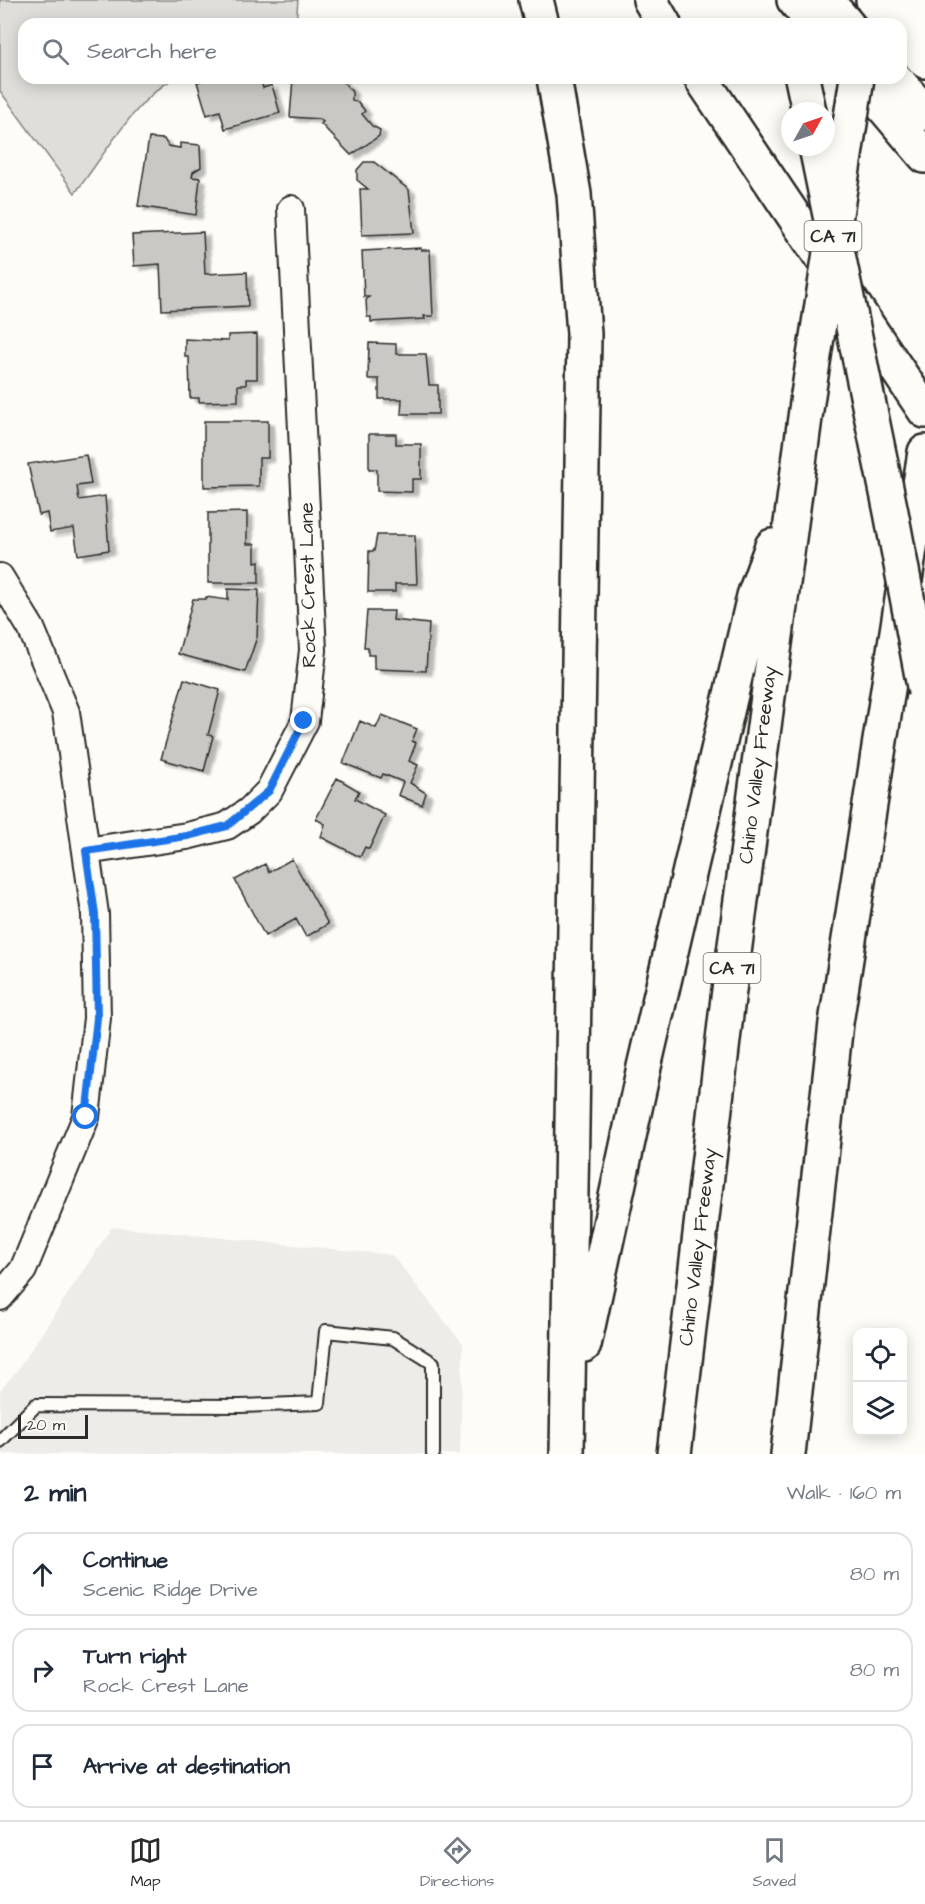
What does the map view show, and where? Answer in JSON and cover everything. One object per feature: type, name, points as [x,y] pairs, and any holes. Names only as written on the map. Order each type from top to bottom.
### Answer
[{"type":"highway","points":[[536,0],[540,18]]},
{"type":"highway","points":[[650,0],[660,18]]},
{"type":"highway","points":[[786,0],[790,18]]},
{"type":"highway","points":[[794,0],[809,18]]},
{"type":"highway","points":[[826,0],[842,18]]},
{"type":"highway","points":[[867,18],[871,0]]},
{"type":"highway","points":[[871,0],[888,18]]},
{"type":"highway","points":[[908,0],[925,20]]},
{"type":"highway","points":[[907,40],[925,61]]},
{"type":"highway","points":[[555,84],[574,194],[584,334],[567,1454]]},
{"type":"highway","points":[[705,84],[925,411]]},
{"type":"highway","points":[[803,84],[807,102]]},
{"type":"highway","name":"Chino Valley Freeway","points":[[674,1454],[728,998],[795,482],[857,84]]},
{"type":"highway","points":[[863,84],[925,156]]},
{"type":"highway","points":[[900,84],[925,112]]},
{"type":"highway","points":[[818,156],[891,512],[925,692]]},
{"type":"highway","points":[[788,1454],[836,1023],[925,452]]},
{"type":"highway","points":[[567,1454],[576,1388],[595,1288],[754,596],[795,482]]},
{"type":"highway","points":[[798,1369],[799,1454]]},
{"type":"street","name":"Rock Crest Lane","points":[[86,851],[187,836],[227,826],[269,791],[304,721],[313,650],[291,209]]},
{"type":"street","points":[[0,577],[31,628],[66,711],[95,914],[97,1018],[86,1117],[23,1270],[0,1297]]},
{"type":"lane","points":[[0,1441],[36,1405],[241,1406],[319,1403],[326,1331],[393,1338],[433,1363],[434,1454]]},
{"type":"shaded area","points":[[0,0],[298,0],[296,18],[18,18],[18,84],[166,84],[132,115],[75,193],[0,91]]},
{"type":"shaded area","points":[[112,1227],[392,1255],[463,1344],[460,1454],[0,1454],[0,1390],[17,1371]]},
{"type":"building","points":[[198,84],[262,84],[263,88],[272,85],[280,113],[225,129],[220,111],[207,115]]},
{"type":"building","points":[[293,84],[345,84],[352,92],[352,101],[358,102],[365,111],[362,114],[372,126],[380,130],[379,136],[351,155],[321,124],[323,122],[320,119],[290,117]]},
{"type":"building","points":[[149,138],[164,139],[168,146],[180,148],[180,143],[200,145],[201,167],[193,172],[192,177],[200,178],[196,215],[138,206]]},
{"type":"building","points":[[364,162],[374,162],[409,190],[414,233],[362,235],[360,189],[368,189],[357,180],[357,170]]},
{"type":"building","points":[[203,232],[205,274],[247,272],[248,306],[162,310],[160,264],[134,266],[132,235]]},
{"type":"building","points":[[421,248],[421,250],[430,250],[433,316],[424,316],[425,319],[371,322],[371,317],[367,317],[366,300],[369,297],[364,297],[362,251]]},
{"type":"building","points":[[257,334],[257,379],[246,379],[246,385],[238,385],[238,401],[199,402],[199,398],[190,398],[189,357],[185,357],[185,339],[228,341],[228,335]]},
{"type":"building","points":[[369,343],[396,344],[396,354],[426,354],[429,385],[438,385],[438,414],[401,414],[402,399],[379,399],[379,379],[368,379]]},
{"type":"building","points":[[204,421],[268,421],[268,458],[259,458],[259,486],[204,487]]},
{"type":"building","points":[[369,434],[396,434],[396,444],[421,444],[421,479],[412,479],[412,492],[377,491],[377,469],[369,469]]},
{"type":"building","points":[[86,455],[91,484],[77,486],[79,500],[105,496],[109,550],[78,555],[74,528],[50,532],[47,513],[39,515],[28,464]]},
{"type":"building","points":[[247,512],[247,544],[255,544],[255,562],[259,561],[259,583],[208,583],[208,513]]},
{"type":"building","points":[[377,535],[415,535],[417,584],[395,584],[395,592],[368,592],[369,551],[374,551]]},
{"type":"building","points":[[228,589],[259,590],[257,637],[245,672],[178,654],[193,599],[206,599],[206,597],[228,600]]},
{"type":"building","points":[[367,611],[394,611],[393,620],[429,624],[426,671],[374,669],[374,655],[368,655],[368,647],[364,647]]},
{"type":"building","points":[[184,679],[220,690],[208,735],[213,736],[204,771],[161,759]]},
{"type":"building","points":[[382,715],[417,729],[412,741],[416,743],[409,761],[418,765],[410,783],[426,793],[422,805],[398,795],[403,782],[383,774],[381,778],[343,763],[360,721],[376,728]]},
{"type":"building","points":[[337,778],[359,791],[355,799],[385,815],[369,849],[365,847],[360,857],[321,837],[325,824],[316,819]]},
{"type":"building","points":[[292,859],[328,924],[306,937],[296,919],[265,936],[235,880],[265,864],[269,872]]},
{"type":"route","points":[[86,1117],[97,1018],[95,914],[86,851],[187,836],[227,826],[249,811],[269,791],[304,721]]}]
